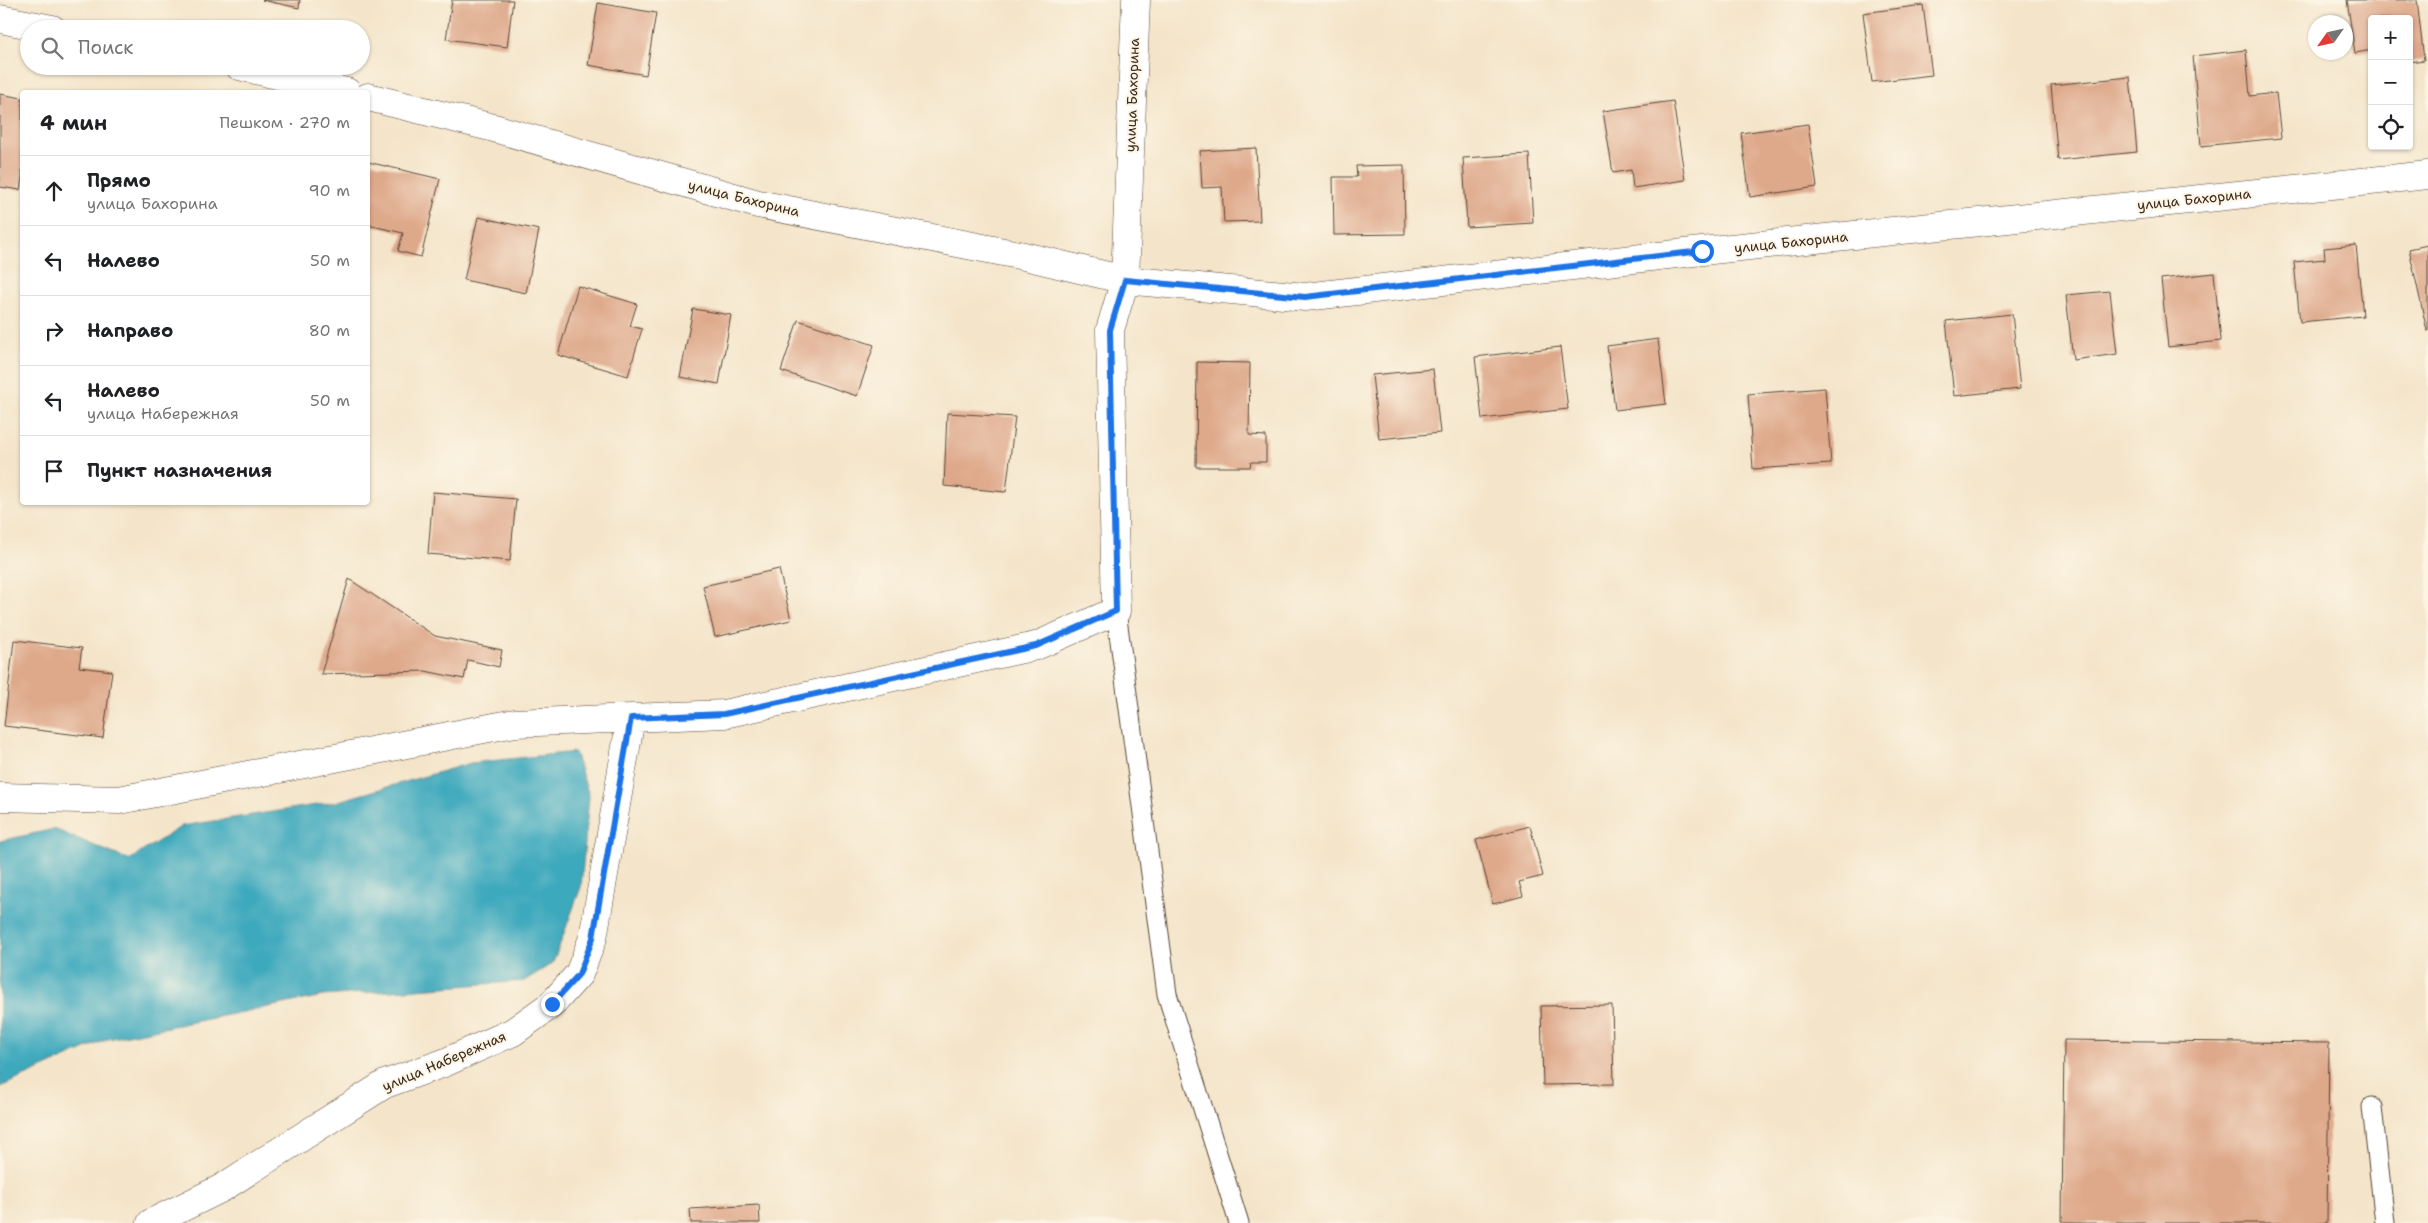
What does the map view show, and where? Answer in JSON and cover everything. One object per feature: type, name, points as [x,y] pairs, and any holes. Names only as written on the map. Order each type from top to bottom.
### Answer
[{"type":"street","name":"улица Бахорина","points":[[1125,280],[1136,0]]},
{"type":"street","points":[[0,19],[20,23]]},
{"type":"street","points":[[276,75],[339,90]]},
{"type":"street","name":"улица Бахорина","points":[[370,97],[494,128],[758,204],[1024,256],[1125,280],[1305,297],[1712,250],[2428,174]]},
{"type":"street","points":[[0,797],[119,800],[515,723],[724,714],[1036,646],[1116,611],[1110,330],[1125,280]]},
{"type":"street","name":"улица Набережная","points":[[151,1223],[222,1188],[385,1084],[444,1063],[513,1032],[552,1004],[579,974],[593,938],[631,718]]},
{"type":"lane","points":[[1116,611],[1167,994],[1240,1223]]},
{"type":"lane","points":[[2372,1107],[2385,1223]]},
{"type":"water","points":[[575,752],[589,796],[581,887],[553,963],[524,981],[323,996],[108,1039],[0,1087],[0,841],[54,829],[129,860],[182,826],[335,802],[471,763]]},
{"type":"building","points":[[262,0],[300,0],[299,8]]},
{"type":"building","points":[[452,0],[513,0],[507,47],[446,39]]},
{"type":"building","points":[[2347,0],[2417,0],[2424,60],[2413,61],[2413,15],[2368,15],[2368,51],[2355,53],[2353,15],[2349,15]]},
{"type":"building","points":[[598,3],[656,13],[646,75],[588,65]]},
{"type":"building","points":[[1923,5],[1932,75],[1872,82],[1863,13]]},
{"type":"building","points":[[2246,50],[2250,96],[2276,93],[2281,138],[2201,146],[2193,56]]},
{"type":"building","points":[[2130,77],[2137,152],[2058,160],[2051,85]]},
{"type":"building","points":[[0,94],[20,98],[20,190],[0,187]]},
{"type":"building","points":[[1673,101],[1685,180],[1633,188],[1631,170],[1613,173],[1603,111]]},
{"type":"building","points":[[1808,124],[1817,187],[1750,197],[1741,133]]},
{"type":"building","points":[[1256,148],[1260,221],[1224,222],[1222,187],[1202,188],[1200,151]]},
{"type":"building","points":[[1529,154],[1533,223],[1467,227],[1463,158]]},
{"type":"building","points":[[370,162],[440,179],[421,257],[398,251],[403,233],[370,225]]},
{"type":"building","points":[[1404,165],[1405,234],[1334,235],[1333,177],[1357,177],[1356,166]]},
{"type":"building","points":[[478,217],[539,230],[526,293],[464,280]]},
{"type":"building","points":[[2356,245],[2363,316],[2300,322],[2294,262],[2325,259],[2324,248]]},
{"type":"building","points":[[2428,245],[2428,331],[2427,331],[2409,249]]},
{"type":"building","points":[[2214,273],[2221,341],[2168,347],[2161,279]]},
{"type":"building","points":[[578,286],[637,304],[630,326],[642,329],[628,376],[558,355]]},
{"type":"building","points":[[2110,291],[2117,354],[2073,360],[2066,295]]},
{"type":"building","points":[[693,309],[731,315],[719,384],[680,377]]},
{"type":"building","points":[[2012,314],[2020,389],[1954,396],[1946,321]]},
{"type":"building","points":[[798,320],[874,345],[857,396],[781,371]]},
{"type":"building","points":[[1658,339],[1666,404],[1615,410],[1607,346]]},
{"type":"building","points":[[1560,347],[1568,409],[1482,419],[1475,357]]},
{"type":"building","points":[[1197,362],[1250,363],[1249,435],[1266,436],[1266,462],[1251,462],[1250,467],[1196,467]]},
{"type":"building","points":[[1433,369],[1440,433],[1379,439],[1372,375]]},
{"type":"building","points":[[1825,388],[1831,464],[1753,469],[1748,394]]},
{"type":"building","points":[[947,413],[1015,417],[1006,492],[944,486]]},
{"type":"building","points":[[433,492],[516,499],[510,561],[428,554]]},
{"type":"building","points":[[779,569],[791,620],[715,637],[703,586]]},
{"type":"building","points":[[349,579],[435,636],[502,650],[499,667],[468,660],[464,679],[425,671],[321,674]]},
{"type":"building","points":[[14,640],[82,648],[79,667],[112,671],[103,738],[4,726]]},
{"type":"building","points":[[1530,826],[1543,876],[1519,882],[1523,896],[1493,904],[1476,840]]},
{"type":"building","points":[[1612,1005],[1614,1084],[1543,1085],[1541,1006]]},
{"type":"building","points":[[2064,1040],[2329,1043],[2327,1223],[2062,1223]]},
{"type":"building","points":[[759,1205],[760,1223],[691,1223],[690,1209]]},
{"type":"route","points":[[552,1004],[579,974],[593,938],[631,718],[724,714],[1036,646],[1116,611],[1110,330],[1125,280],[1305,297],[1702,251]]}]
